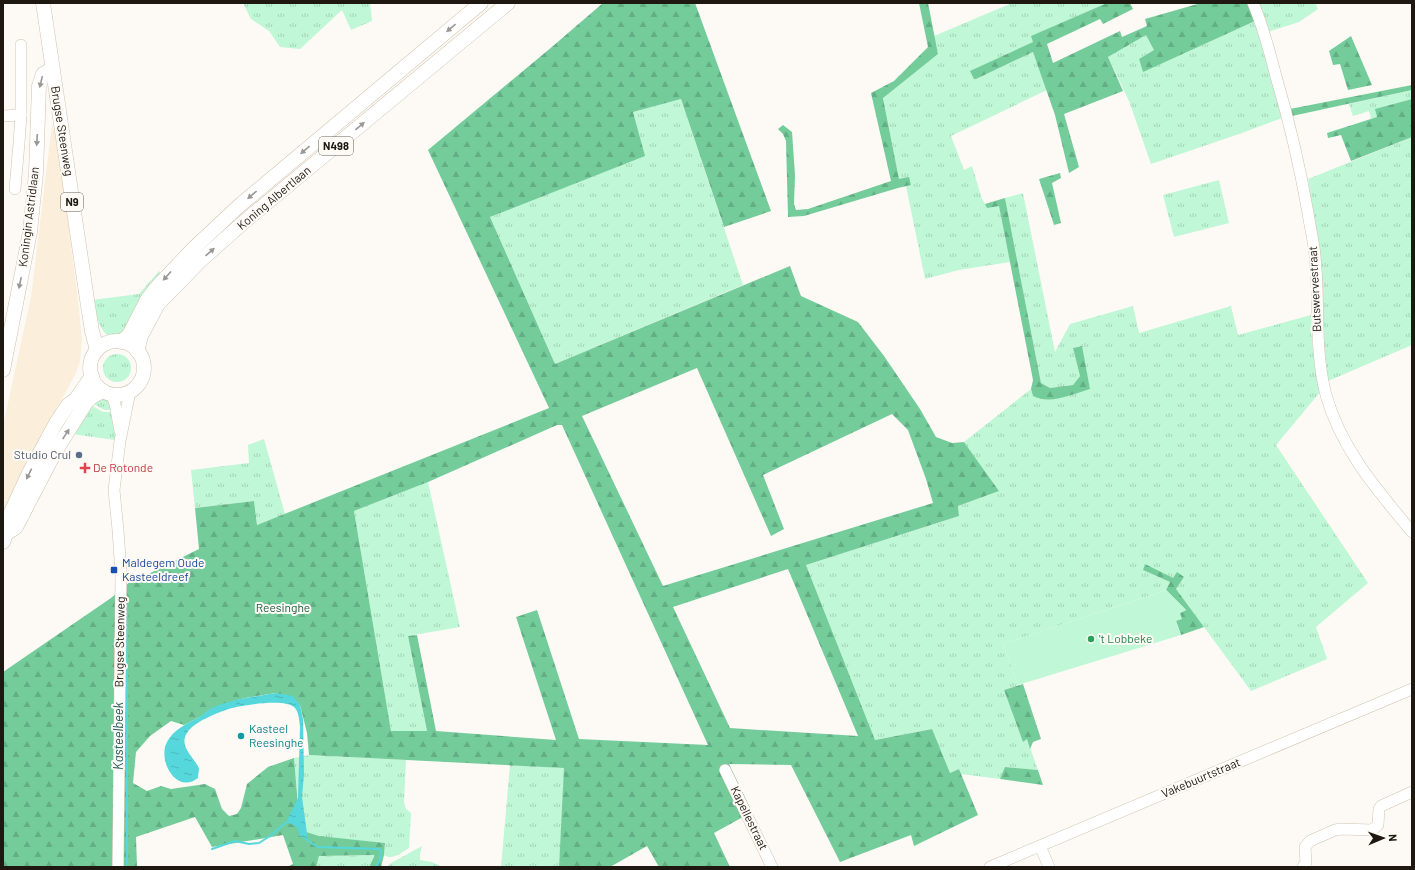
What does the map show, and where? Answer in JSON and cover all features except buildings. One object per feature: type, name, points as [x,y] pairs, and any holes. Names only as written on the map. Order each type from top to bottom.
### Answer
[{"type":"main road","name":"Brugse Steenweg","points":[[43,3],[88,306],[97,350]]},
{"type":"main road","name":"Koning Albertlaan","points":[[115,342],[129,335],[147,300],[156,288],[194,248],[240,205],[481,3]]},
{"type":"main road","name":"Koning Albertlaan","points":[[137,350],[141,336],[158,304],[195,265],[245,221],[508,3]]},
{"type":"main road","name":"Koningin Astridlaan","points":[[3,370],[30,232],[36,173],[39,86],[43,74],[52,69]]},
{"type":"main road","name":"Brugse Steenweg","points":[[88,306],[99,331],[115,342],[132,346],[137,350],[144,363],[143,377],[140,383],[130,392]]},
{"type":"main road","points":[[5,538],[6,523],[34,464],[56,423],[68,405],[76,399],[92,376],[90,368],[97,350],[103,346],[115,342]]},
{"type":"main road","name":"Brugse Steenweg","points":[[92,376],[98,387],[107,393]]},
{"type":"main road","points":[[5,538],[16,527],[55,452],[87,401],[93,396],[107,393],[124,394],[130,392]]},
{"type":"street","name":"Butswervestraat","points":[[1253,3],[1260,18],[1283,100],[1299,165],[1315,256],[1318,347],[1321,374],[1327,396],[1344,438],[1354,457],[1365,474],[1412,532]]},
{"type":"street","points":[[15,189],[20,144],[21,45]]},
{"type":"street","points":[[3,116],[21,115]]},
{"type":"street","name":"Brugse Steenweg","points":[[118,867],[121,573],[114,490],[120,441],[130,392]]},
{"type":"street","name":"Brugse Steenweg","points":[[107,393],[116,404],[120,441]]},
{"type":"street","name":"Vakebuurtstraat","points":[[990,867],[1412,689]]},
{"type":"street","name":"Kapellestraat","points":[[725,770],[772,867]]},
{"type":"street","points":[[1303,867],[1306,863],[1305,847],[1310,841],[1341,829],[1372,830],[1378,825],[1379,809],[1381,806],[1412,792]]},
{"type":"street","points":[[1040,846],[1049,867]]},
{"type":"shaded area","points":[[52,124],[58,143],[79,309],[82,340],[80,361],[76,373],[25,467],[3,512],[3,426],[31,297]]},
{"type":"green space","points":[[243,3],[370,3],[372,21],[351,30],[342,10],[300,49],[280,47],[269,31],[251,19]]},
{"type":"green space","name":"Reesinghe","points":[[603,3],[695,3],[771,211],[724,227],[681,99],[633,112],[645,156],[490,217],[555,364],[790,266],[801,296],[858,322],[884,356],[920,409],[936,437],[952,443],[964,442],[999,491],[958,506],[959,516],[806,565],[875,740],[932,729],[950,773],[959,769],[978,815],[914,846],[911,835],[840,862],[791,765],[729,764],[752,812],[714,833],[730,867],[659,867],[647,846],[610,867],[559,867],[564,768],[309,755],[307,733],[300,705],[276,693],[245,698],[224,704],[209,710],[200,717],[184,725],[171,721],[150,736],[136,752],[133,783],[147,791],[161,786],[171,789],[205,784],[215,789],[222,809],[229,816],[237,814],[241,808],[247,784],[268,767],[294,758],[300,830],[319,836],[385,843],[381,867],[369,867],[375,855],[319,856],[316,867],[287,867],[293,864],[283,835],[212,847],[195,817],[136,837],[137,867],[3,867],[3,672],[111,598],[132,580],[136,580],[199,549],[195,508],[254,501],[257,525],[549,408],[428,150]],"holes":[[[697,368],[771,536],[784,529],[763,475],[892,414],[908,430],[933,503],[663,586],[582,416]],[[557,425],[562,425],[708,745],[579,739],[537,610],[516,617],[556,740],[436,731],[417,635],[408,636],[427,731],[391,731],[354,511],[428,482]],[[788,569],[858,736],[730,728],[673,607]]]},
{"type":"green space","points":[[919,3],[928,3],[938,54],[883,98],[899,179],[909,177],[911,185],[804,216],[788,217],[786,141],[783,134],[778,129],[783,125],[792,132],[795,175],[794,204],[796,210],[808,209],[891,181],[871,93],[894,81],[928,47]]},
{"type":"green space","points":[[1012,3],[1107,3],[1032,36],[1034,42],[971,71],[976,79],[1033,52],[1047,90],[951,136],[964,170],[972,166],[982,199],[987,207],[999,205],[1010,262],[959,270],[925,279],[906,186],[911,185],[899,179],[883,97],[938,54],[934,36]]},
{"type":"green space","points":[[1107,3],[1130,3],[1133,9],[1103,24],[1100,19],[1047,44],[1053,63],[1120,31],[1122,37],[1147,26],[1145,19],[1201,3],[1247,3],[1255,21],[1143,72],[1139,59],[1154,50],[1146,35],[1108,57],[1123,91],[1064,114],[1079,167],[1069,173],[1055,115],[1033,52],[976,79],[974,79],[970,71],[1033,42],[1031,36]]},
{"type":"green space","points":[[1257,3],[1318,3],[1316,5],[1318,9],[1299,22],[1268,32]]},
{"type":"green space","points":[[1255,21],[1282,118],[1151,164],[1129,101],[1108,57],[1146,35],[1154,50],[1139,59],[1143,71]]},
{"type":"green space","points":[[1351,36],[1372,85],[1348,90],[1340,64],[1333,65],[1329,51]]},
{"type":"green space","points":[[1412,85],[1412,90],[1292,116],[1290,109]]},
{"type":"green space","points":[[1412,90],[1412,99],[1376,109],[1377,117],[1371,119],[1369,111],[1353,116],[1349,104]]},
{"type":"green space","points":[[681,99],[743,285],[555,364],[490,217],[644,156],[633,112]]},
{"type":"green space","points":[[1412,99],[1412,137],[1351,161],[1341,135],[1328,138],[1327,133],[1377,117],[1375,109]]},
{"type":"green space","points":[[1412,137],[1412,345],[1328,381],[1324,356],[1319,248],[1308,179]]},
{"type":"green space","points":[[1060,173],[1061,178],[1052,183],[1061,223],[1054,225],[1039,179]]},
{"type":"green space","points":[[1219,180],[1229,223],[1174,237],[1163,195]]},
{"type":"green space","points":[[1023,193],[1055,352],[1070,324],[1133,306],[1139,333],[1231,306],[1238,335],[1311,315],[1313,353],[1321,391],[1276,445],[1368,583],[1316,627],[1327,659],[1251,691],[1176,589],[1184,577],[1173,578],[1143,570],[1170,582],[1166,590],[1003,644],[1018,685],[1004,690],[1023,741],[1027,739],[1038,770],[1006,767],[1000,779],[961,774],[959,769],[950,773],[931,729],[875,740],[806,565],[959,516],[958,506],[999,491],[964,442],[1031,389],[1033,396],[1090,389],[1081,346],[1073,348],[1080,376],[1073,385],[1050,388],[1041,383],[1005,198]]},
{"type":"green space","points":[[1005,198],[1041,383],[1050,388],[1073,385],[1080,376],[1073,348],[1082,346],[1090,389],[1054,399],[1033,396],[1031,389],[1033,380],[999,206],[987,208],[985,204]]},
{"type":"green space","points":[[159,271],[162,275],[136,319],[127,330],[117,337],[108,335],[99,324],[92,300],[139,294]]},
{"type":"green space","points":[[117,354],[127,358],[131,368],[127,378],[117,382],[107,378],[103,368],[107,358]]},
{"type":"green space","points":[[103,396],[109,399],[113,410],[104,410],[89,401]]},
{"type":"green space","points":[[91,405],[103,412],[111,412],[115,440],[72,434]]},
{"type":"green space","points":[[264,439],[285,514],[257,525],[254,501],[195,508],[191,470],[249,463],[248,445]]},
{"type":"green space","points":[[428,482],[460,627],[408,636],[427,732],[391,731],[354,511]]},
{"type":"green space","points":[[1145,564],[1173,578],[1177,572],[1184,577],[1176,589],[1204,627],[1181,635],[1176,621],[1180,613],[1186,610],[1166,590],[1170,582],[1143,570]]},
{"type":"green space","name":"'t Lobbeke","points":[[1166,590],[1186,610],[1180,613],[1182,619],[1176,621],[1181,635],[1018,685],[1003,644]]},
{"type":"green space","points":[[1023,684],[1041,739],[1033,742],[1030,749],[1027,739],[1023,742],[1004,690]]},
{"type":"green space","points":[[309,755],[406,760],[404,802],[406,809],[411,813],[409,848],[397,855],[387,857],[384,855],[385,843],[322,837],[300,830],[294,758]]},
{"type":"green space","points":[[510,765],[565,768],[559,867],[501,867]]},
{"type":"green space","points":[[1005,767],[1038,770],[1043,785],[1000,779]]},
{"type":"green space","points":[[422,846],[420,860],[432,862],[442,867],[387,867],[391,863]]},
{"type":"green space","points":[[376,855],[369,867],[316,867],[319,856]]},
{"type":"water","points":[[276,693],[293,696],[300,705],[303,719],[304,774],[302,797],[308,841],[300,836],[297,827],[287,822],[298,798],[300,726],[297,712],[295,708],[290,705],[283,703],[265,703],[238,707],[200,721],[190,729],[185,738],[188,752],[199,769],[198,778],[190,782],[183,782],[176,779],[171,774],[165,758],[167,742],[173,734],[210,709],[234,701]]},
{"type":"waterway","name":"Kasteelbeek","points":[[127,605],[127,867]]},
{"type":"waterway","name":"Kasteelbeek","points":[[212,849],[235,841],[249,844],[259,843],[288,821]]},
{"type":"waterway","name":"Kasteelbeek","points":[[307,839],[318,847],[379,849],[381,851],[380,860],[376,867]]},
{"type":"place","name":"Studio Crul","points":[[79,455]]},
{"type":"place","name":"De Rotonde","points":[[85,468]]},
{"type":"place","name":"Maldegem Oude Kasteeldreef","points":[[114,570]]},
{"type":"place","name":"'t Lobbeke","points":[[1091,639]]},
{"type":"place","name":"Kasteel Reesinghe","points":[[241,736]]}]
